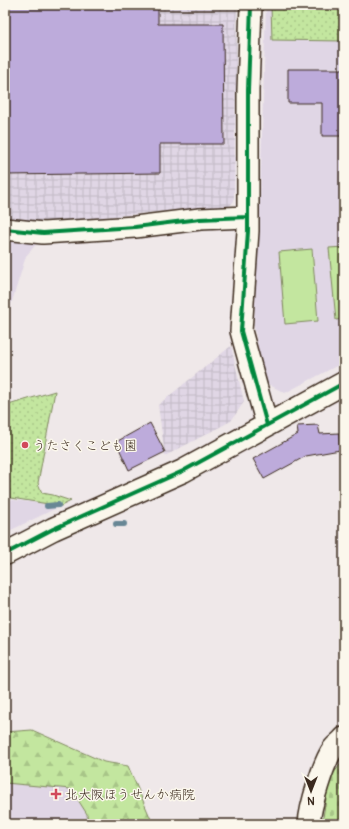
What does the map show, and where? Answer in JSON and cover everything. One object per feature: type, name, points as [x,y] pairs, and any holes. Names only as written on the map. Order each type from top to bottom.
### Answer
[{"type":"street","points":[[251,5],[248,90],[247,217],[241,331],[267,425]]},
{"type":"street","points":[[5,229],[43,233],[135,227],[247,217]]},
{"type":"street","points":[[5,554],[53,529],[183,471],[344,383]]},
{"type":"street","points":[[309,824],[310,815],[324,771],[333,750],[344,738]]},
{"type":"shaded area","points":[[5,5],[237,5],[234,201],[226,210],[187,209],[31,224],[5,223]]},
{"type":"shaded area","points":[[266,5],[344,5],[344,362],[285,393],[264,382],[254,325],[259,230]]},
{"type":"shaded area","points":[[5,239],[38,242],[26,256],[5,324]]},
{"type":"shaded area","points":[[231,346],[244,402],[231,421],[165,456],[158,405]]},
{"type":"shaded area","name":"うたさくこども園","points":[[55,391],[38,483],[42,493],[71,501],[5,533],[5,499],[39,503],[5,497],[5,406]]},
{"type":"shaded area","name":"北大阪ほうせんか病院","points":[[5,734],[22,735],[109,824],[5,824]]},
{"type":"green space","points":[[271,5],[344,5],[344,41],[272,40]]},
{"type":"green space","points":[[344,247],[344,319],[336,320],[329,248]]},
{"type":"green space","points":[[312,249],[318,321],[285,324],[279,252]]},
{"type":"green space","name":"うたさくこども園","points":[[55,391],[38,483],[42,493],[71,501],[61,506],[5,497],[5,406]]},
{"type":"green space","name":"北大阪ほうせんか病院","points":[[32,730],[104,762],[128,766],[153,824],[88,824],[87,814],[71,789],[5,783],[5,732]]},
{"type":"green space","points":[[344,760],[344,824],[322,824],[329,779]]},
{"type":"building","points":[[5,5],[158,5],[158,24],[223,24],[224,144],[160,144],[160,173],[5,175]]},
{"type":"building","points":[[288,69],[344,69],[344,136],[322,136],[322,103],[288,103]]},
{"type":"building","points":[[150,423],[165,452],[129,470],[116,442]]},
{"type":"building","points":[[318,425],[320,434],[339,433],[340,450],[306,456],[264,479],[253,459],[298,434],[297,426]]},
{"type":"waterway","points":[[47,506],[58,505]]},
{"type":"waterway","points":[[116,524],[124,524]]},
{"type":"cycle path","points":[[251,5],[248,90],[248,231],[241,331],[267,425]]},
{"type":"cycle path","points":[[5,229],[43,233],[135,227],[200,219],[247,217]]},
{"type":"cycle path","points":[[5,554],[53,529],[183,471],[344,383]]},
{"type":"place","name":"うたさくこども園","points":[[25,445]]},
{"type":"place","name":"北大阪ほうせんか病院","points":[[56,794]]}]
